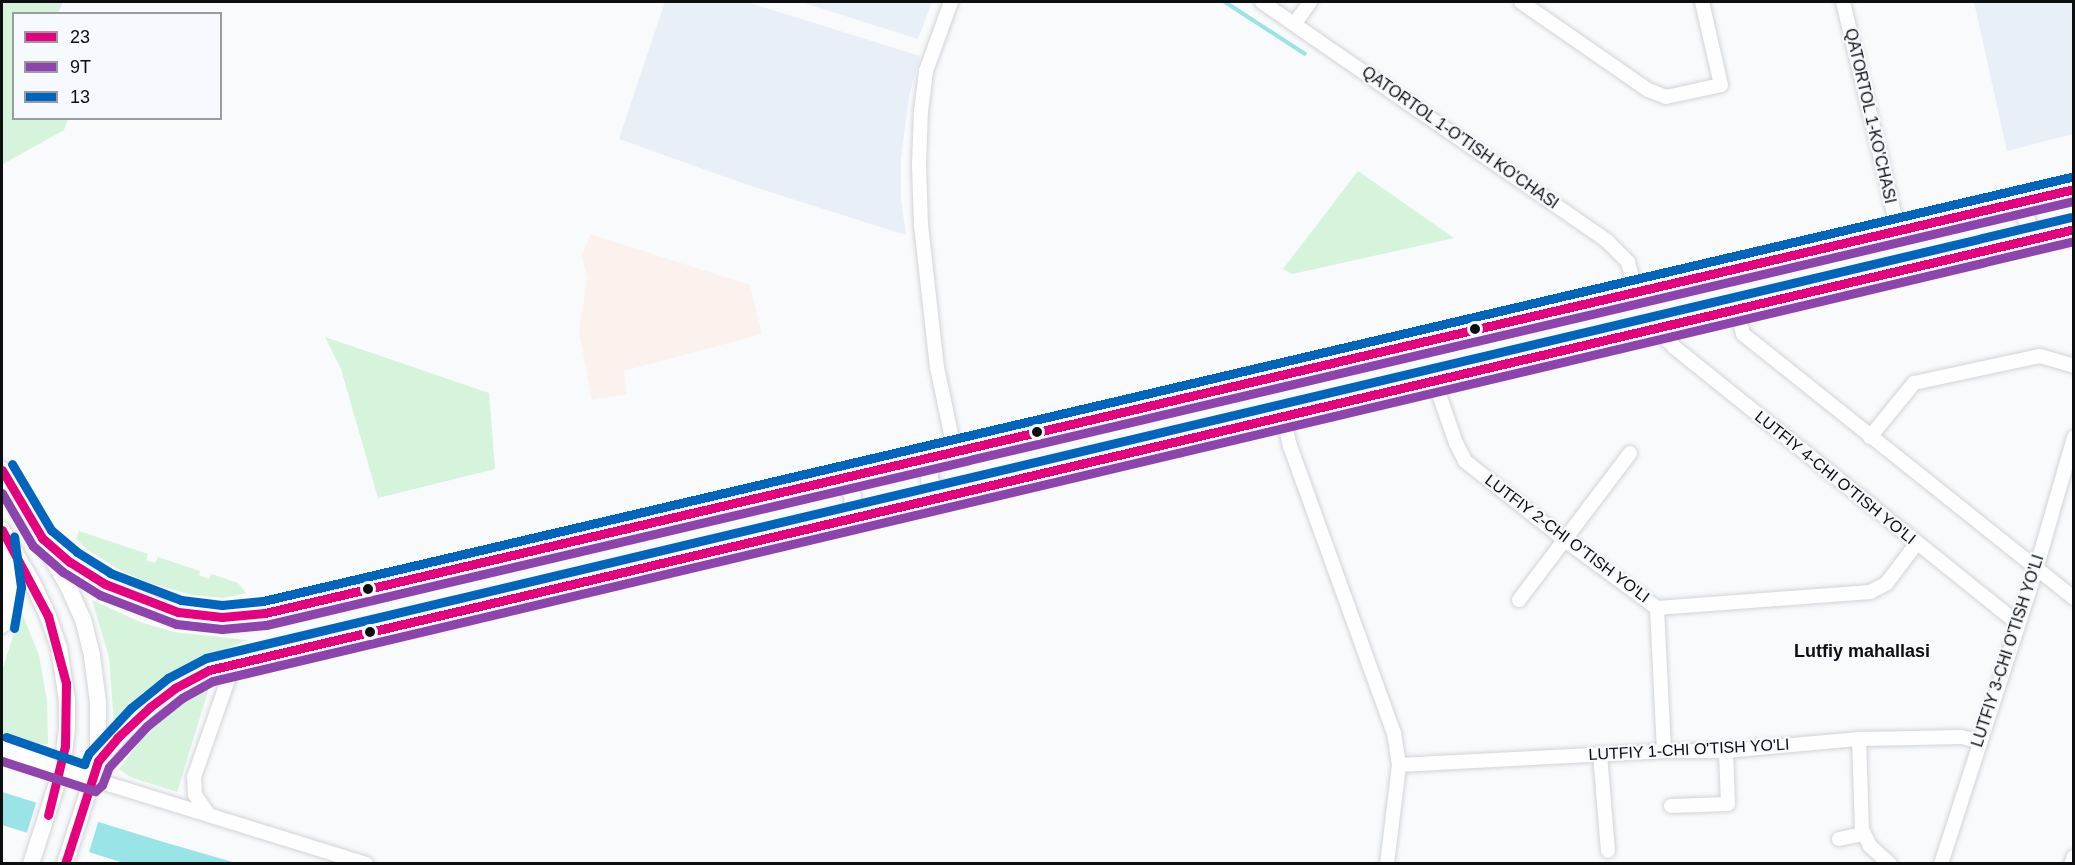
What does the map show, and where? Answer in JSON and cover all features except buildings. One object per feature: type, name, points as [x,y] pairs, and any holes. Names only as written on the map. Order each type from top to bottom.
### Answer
[{"type":"main road","points":[[42,538],[70,562],[121,592],[178,612],[237,617],[329,600],[2073,189]]},
{"type":"main road","points":[[2010,204],[2021,210],[2028,222],[2027,233],[2020,242]]},
{"type":"main road","points":[[98,761],[117,738],[162,697],[209,670],[234,663],[2073,229]]},
{"type":"main road","points":[[938,457],[931,468],[929,480],[939,490],[951,494]]},
{"type":"main road","points":[[2,470],[68,586],[88,637],[98,702],[98,761],[66,860]]},
{"type":"main road","points":[[836,481],[847,486],[854,497],[851,510],[844,520]]},
{"type":"main road","points":[[2,530],[41,599],[59,648],[67,700],[67,729],[62,768],[31,864]]},
{"type":"main road","points":[[2,538],[9,587],[8,608],[2,626]]},
{"type":"main road","points":[[2,748],[92,779]]},
{"type":"main road","points":[[37,864],[39,845]]},
{"type":"street","points":[[951,2],[926,72],[919,165],[921,225],[937,367],[955,453]]},
{"type":"street","name":"QATORTOL 1-O'TISH KO'CHASI","points":[[1262,2],[1607,241],[1628,262],[1636,292]]},
{"type":"street","points":[[1295,24],[1310,2]]},
{"type":"street","points":[[1521,2],[1648,90],[1666,97],[1721,85],[1702,2]]},
{"type":"street","name":"QATORTOL 1-KO'CHASI","points":[[1843,2],[1898,230]]},
{"type":"street","points":[[1736,309],[1743,333],[2073,598]]},
{"type":"street","name":"LUTFIY 4-CHI O'TISH YO'LI","points":[[1660,327],[1666,340],[1674,347],[2017,623]]},
{"type":"street","points":[[1870,437],[1914,383],[2040,356],[2073,366]]},
{"type":"street","name":"LUTFIY 2-CHI O'TISH YO'LI","points":[[1434,380],[1455,443],[1466,461],[1565,540],[1658,608],[1870,592],[1886,584],[1917,543]]},
{"type":"street","points":[[1282,416],[1290,446],[1394,733],[1399,765],[1387,864]]},
{"type":"street","name":"LUTFIY 3-CHI O'TISH YO'LI","points":[[1941,864],[2036,570],[2073,437]]},
{"type":"street","points":[[1519,600],[1630,453]]},
{"type":"street","points":[[1658,608],[1664,751]]},
{"type":"street","points":[[213,816],[208,814],[198,800],[194,789],[194,777],[234,663]]},
{"type":"street","name":"LUTFIY 1-CHI O'TISH YO'LI","points":[[1399,765],[1664,751],[1726,751],[1859,739],[1961,737],[1979,741]]},
{"type":"street","points":[[1859,739],[1863,834],[1870,846],[1890,864]]},
{"type":"street","points":[[1671,806],[1728,804],[1726,751]]},
{"type":"street","points":[[1600,754],[1608,851]]},
{"type":"street","points":[[92,779],[366,864]]},
{"type":"street","points":[[1839,839],[1863,834]]},
{"type":"street","points":[[23,864],[39,845]]},
{"type":"street","points":[[2071,864],[2073,857]]},
{"type":"shaded area","points":[[665,2],[747,2],[920,56],[909,96],[901,158],[901,199],[906,235],[748,185],[619,139]]},
{"type":"shaded area","points":[[801,2],[932,2],[918,39]]},
{"type":"shaded area","points":[[1974,2],[2073,2],[2073,134],[2007,151]]},
{"type":"shaded area","points":[[590,234],[750,285],[762,334],[624,371],[627,394],[592,400],[579,332],[587,279],[582,256]]},
{"type":"green space","points":[[2,2],[63,2],[58,12],[12,12],[12,120],[68,120],[64,130],[3,164]]},
{"type":"green space","points":[[1358,171],[1454,238],[1292,274],[1283,269]]},
{"type":"green space","points":[[325,337],[489,393],[495,469],[378,498],[341,369]]},
{"type":"green space","points":[[79,531],[148,554],[146,560],[155,563],[158,557],[200,571],[199,575],[209,579],[211,574],[238,583],[246,593],[223,598],[192,595],[147,582],[118,569],[88,550],[76,539]]},
{"type":"green space","points":[[92,600],[140,622],[173,632],[247,640],[163,677],[141,694],[114,723],[109,657]]},
{"type":"green space","points":[[21,611],[39,655],[47,701],[48,744],[41,744],[36,749],[2,738],[2,671]]},
{"type":"green space","points":[[210,685],[177,792],[130,777],[119,769],[148,730],[166,714]]},
{"type":"water","points":[[2,792],[236,863],[124,863],[2,825]]},
{"type":"pier","points":[[37,800],[99,819],[88,855],[26,836]]},
{"type":"waterway","points":[[1225,2],[1305,54]]},
{"type":"transit line","name":"13","points":[[12,464],[51,530],[77,552],[110,573],[181,600],[222,605],[263,601],[2071,177]]},
{"type":"transit line","name":"23","points":[[2,470],[42,538],[70,562],[105,584],[178,612],[222,617],[265,613],[2074,189]]},
{"type":"transit line","name":"9Т","points":[[2,493],[33,546],[63,572],[100,595],[176,624],[222,629],[266,625],[2074,201]]},
{"type":"transit line","name":"13","points":[[6,737],[84,764],[89,753],[131,708],[168,678],[206,658],[2071,217]]},
{"type":"transit line","name":"23","points":[[65,864],[98,761],[117,738],[150,707],[175,688],[209,670],[2074,229]]},
{"type":"transit line","name":"9Т","points":[[2,761],[95,791],[102,785],[109,767],[147,726],[182,698],[213,681],[2074,241]]},
{"type":"transit line","name":"23","points":[[2,530],[48,616],[66,683],[65,746],[48,815]]},
{"type":"transit line","name":"13","points":[[14,536],[21,587],[14,628]]},
{"type":"district","name":"Lutfiy mahallasi","points":[[1862,651]]}]
